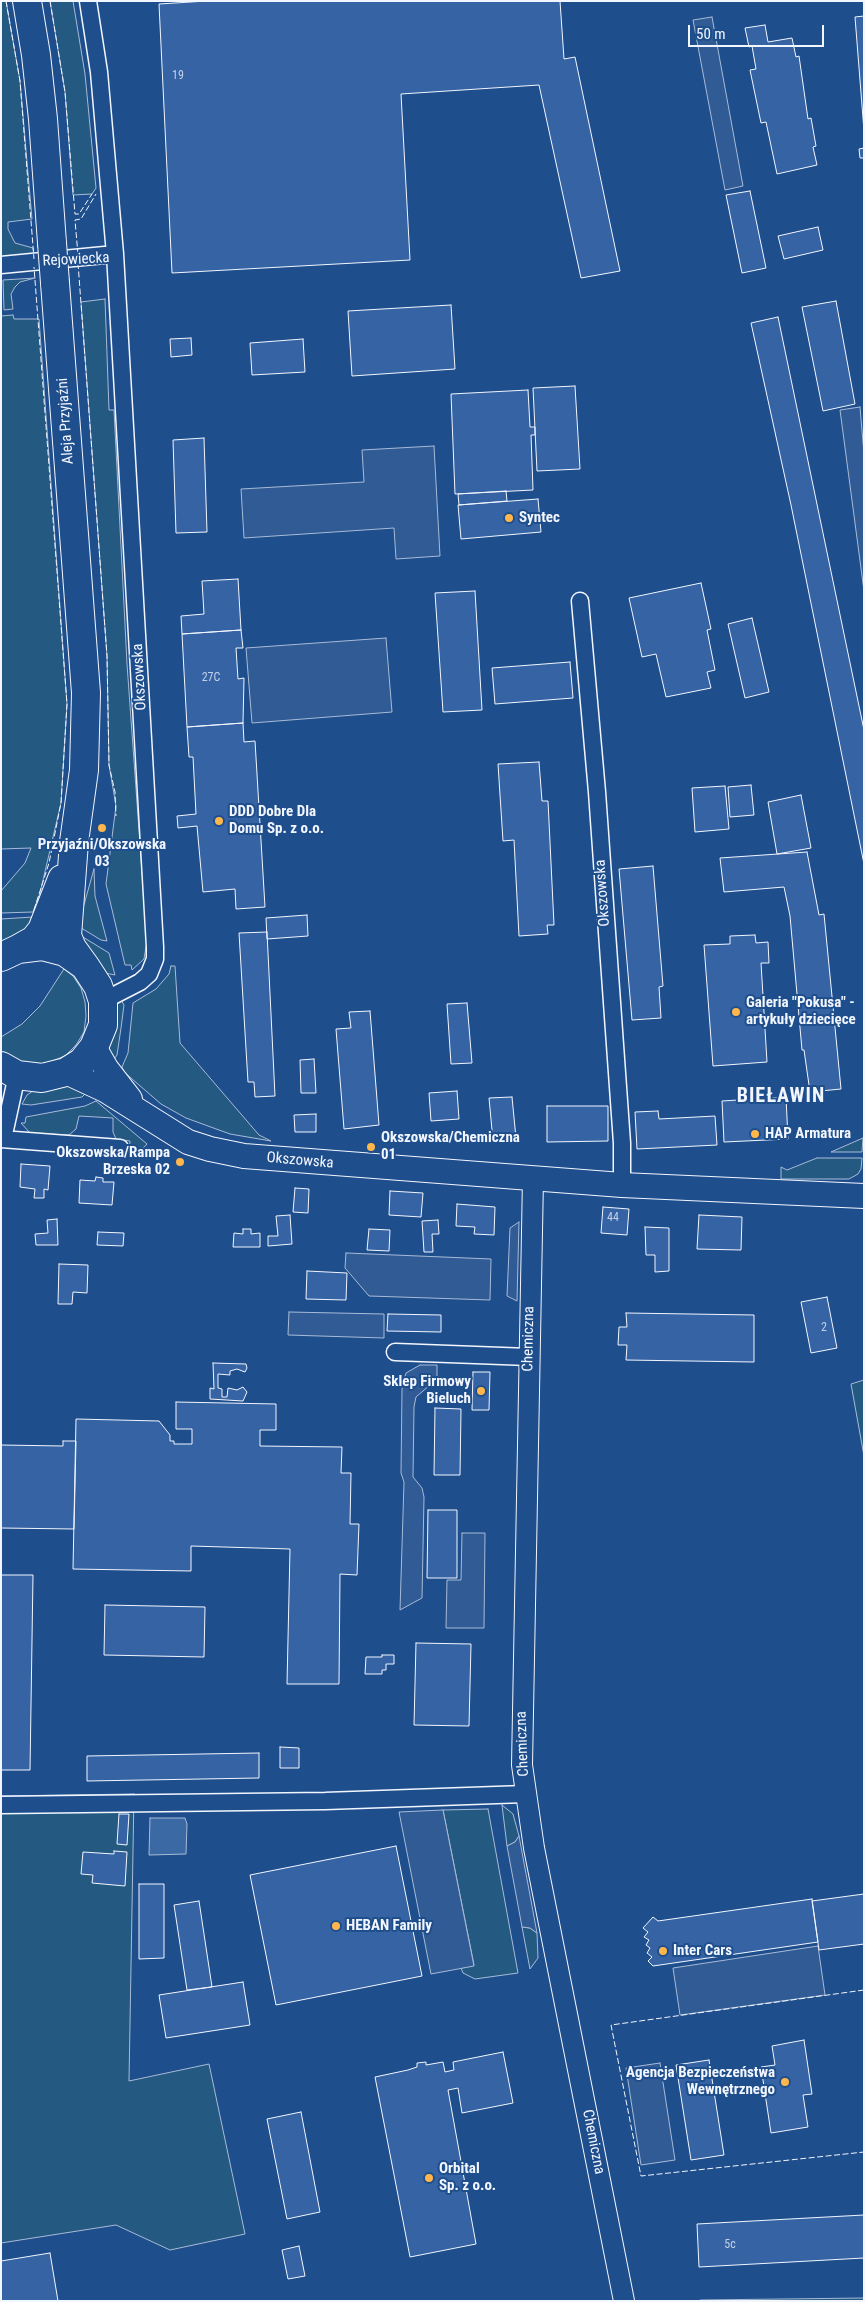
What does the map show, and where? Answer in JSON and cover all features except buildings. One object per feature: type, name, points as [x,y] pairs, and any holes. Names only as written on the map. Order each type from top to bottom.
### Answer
[{"type":"highway","name":"Aleja Przyjaźni","points":[[27,1],[44,119],[86,693],[84,770],[74,842],[68,936],[72,948],[96,984]]},
{"type":"highway","name":"Aleja Przyjaźni","points":[[10,953],[34,940],[42,930],[74,842]]},
{"type":"highway","points":[[9,1071],[42,1078],[66,1072],[82,1062],[94,1047],[103,1025],[96,984],[65,952],[42,946],[10,953]]},
{"type":"main road","name":"Okszowska","points":[[94,1047],[108,1071],[139,1111]]},
{"type":"main road","name":"Okszowska","points":[[66,1072],[87,1080],[188,1142],[231,1154],[300,1161],[622,1185],[864,1196]]},
{"type":"street","points":[[88,1],[99,72],[115,254]]},
{"type":"street","name":"Rejowiecka","points":[[1,265],[115,254],[121,353]]},
{"type":"street","name":"Okszowska","points":[[96,984],[129,987],[140,982],[152,970],[155,948],[121,353]]},
{"type":"street","name":"Okszowska","points":[[580,600],[597,792],[621,1135],[622,1185]]},
{"type":"street","points":[[9,1071],[2,1139],[120,1148]]},
{"type":"street","name":"Chemiczna","points":[[533,1178],[522,1704],[525,1794],[624,2301]]},
{"type":"street","points":[[396,1352],[529,1357]]},
{"type":"street","points":[[1,1805],[316,1802],[525,1794]]},
{"type":"shaded area","points":[[1,1],[6,1],[20,81],[32,219],[8,222],[8,229],[15,243],[33,248],[34,255],[1,257]]},
{"type":"shaded area","points":[[50,1],[73,1],[85,74],[96,188],[92,194],[73,195],[65,92]]},
{"type":"shaded area","points":[[712,17],[743,186],[725,190],[693,20]]},
{"type":"shaded area","points":[[35,278],[20,282],[15,287],[11,294],[13,309],[4,310],[3,280]]},
{"type":"shaded area","points":[[105,299],[109,410],[114,410],[127,664],[147,941],[144,959],[132,970],[131,965],[125,965],[106,884],[116,806],[109,765],[107,656],[81,302]]},
{"type":"shaded area","points":[[13,315],[14,319],[39,319],[67,704],[61,803],[40,893],[33,912],[1,913],[1,891],[25,863],[31,848],[1,849],[1,316]]},
{"type":"shaded area","points":[[860,407],[864,454],[864,591],[840,410]]},
{"type":"shaded area","points":[[434,446],[440,556],[396,559],[394,528],[244,538],[241,489],[364,482],[362,450]]},
{"type":"shaded area","points":[[386,638],[392,712],[252,723],[246,648]]},
{"type":"shaded area","points":[[94,869],[95,896],[107,941],[101,940],[78,926]]},
{"type":"shaded area","points":[[33,917],[31,931],[1,944],[1,919]]},
{"type":"shaded area","points":[[73,931],[109,953],[115,975],[100,972]]},
{"type":"shaded area","points":[[171,966],[175,966],[180,1043],[259,1135],[271,1141],[230,1134],[186,1118],[161,1104],[124,1072],[122,1067],[128,1053],[133,1003],[156,989],[169,974]]},
{"type":"shaded area","points":[[64,969],[73,976],[81,988],[85,1002],[84,1032],[76,1045],[65,1056],[39,1066],[25,1066],[1,1055],[1,1037],[22,1024],[40,1006]]},
{"type":"shaded area","points":[[121,1000],[124,1005],[121,1028],[117,1055],[113,1061],[107,1058],[115,1004]]},
{"type":"shaded area","points":[[65,1083],[89,1090],[82,1097],[31,1105],[22,1104],[27,1095],[39,1087]]},
{"type":"shaded area","points":[[96,1101],[147,1144],[138,1154],[129,1153],[130,1141],[116,1139],[113,1132],[113,1118],[79,1116],[76,1129],[69,1135],[30,1133],[21,1123],[25,1123],[26,1117],[85,1106]]},
{"type":"shaded area","points":[[863,1138],[862,1152],[831,1152]]},
{"type":"shaded area","points":[[817,1158],[862,1158],[861,1169],[858,1174],[849,1179],[781,1179],[781,1167],[787,1170]]},
{"type":"shaded area","points":[[519,1222],[517,1301],[507,1296],[510,1228]]},
{"type":"shaded area","points":[[346,1253],[491,1259],[490,1300],[369,1296],[345,1268]]},
{"type":"shaded area","points":[[289,1312],[384,1314],[384,1338],[288,1335]]},
{"type":"shaded area","points":[[420,1365],[437,1365],[437,1379],[416,1397],[414,1407],[413,1477],[422,1488],[424,1497],[422,1598],[400,1610],[404,1482],[401,1473],[402,1388],[406,1373]]},
{"type":"shaded area","points":[[864,1380],[864,1456],[851,1384]]},
{"type":"shaded area","points":[[462,1533],[485,1533],[484,1628],[446,1628],[447,1580],[461,1580]]},
{"type":"shaded area","points":[[134,1794],[129,2081],[209,2064],[245,2234],[170,2250],[116,2225],[1,2243],[1,1796]]},
{"type":"shaded area","points":[[502,1805],[513,1814],[519,1836],[515,1842],[507,1846]]},
{"type":"shaded area","points":[[488,1809],[518,1973],[475,1979],[463,1973],[461,1968],[474,1965],[443,1810]]},
{"type":"shaded area","points":[[443,1810],[474,1966],[431,1974],[399,1812]]},
{"type":"shaded area","points":[[150,1818],[185,1818],[187,1824],[186,1854],[149,1855]]},
{"type":"shaded area","points":[[519,1836],[537,1933],[530,1928],[522,1927],[507,1846],[515,1842]]},
{"type":"shaded area","points":[[522,1927],[530,1928],[537,1933],[538,1958],[530,1969]]},
{"type":"shaded area","points":[[818,1946],[825,1995],[680,2015],[673,1968]]},
{"type":"shaded area","points":[[660,2063],[675,2160],[641,2165],[626,2068]]},
{"type":"shaded area","points":[[864,2298],[864,2301],[697,2301],[701,2300]]},
{"type":"fence","points":[[6,1],[20,81],[34,259]]},
{"type":"fence","points":[[50,1],[65,92],[75,214],[79,214],[92,194]]},
{"type":"fence","points":[[78,255],[75,220],[81,219],[96,194]]},
{"type":"fence","points":[[78,263],[107,656],[109,765],[115,792],[116,816]]},
{"type":"fence","points":[[34,267],[67,704],[61,803],[49,863],[34,910]]},
{"type":"fence","points":[[864,1990],[611,2025],[641,2176],[864,2152]]},
{"type":"place","name":"Syntec","points":[[509,518]]},
{"type":"place","name":"DDD Dobre Dla Domu Sp. z o.o.","points":[[219,821]]},
{"type":"place","name":"Przyjaźni/Okszowska 03","points":[[102,828]]},
{"type":"place","name":"Galeria \"Pokusa\" - artykuły dziecięce","points":[[736,1012]]},
{"type":"place","name":"HAP Armatura","points":[[755,1134]]},
{"type":"place","name":"Okszowska/Chemiczna 01","points":[[371,1147]]},
{"type":"place","name":"Okszowska/Rampa Brzeska 02","points":[[180,1162]]},
{"type":"place","name":"Sklep Firmowy Bieluch","points":[[481,1391]]},
{"type":"place","name":"HEBAN Family","points":[[336,1926]]},
{"type":"place","name":"Inter Cars","points":[[663,1951]]},
{"type":"place","name":"Agencja Bezpieczeństwa Wewnętrznego","points":[[785,2082]]},
{"type":"place","name":"Orbital Sp. z o.o.","points":[[429,2178]]},
{"type":"district","name":"BIEŁAWIN","points":[[781,1097]]}]
